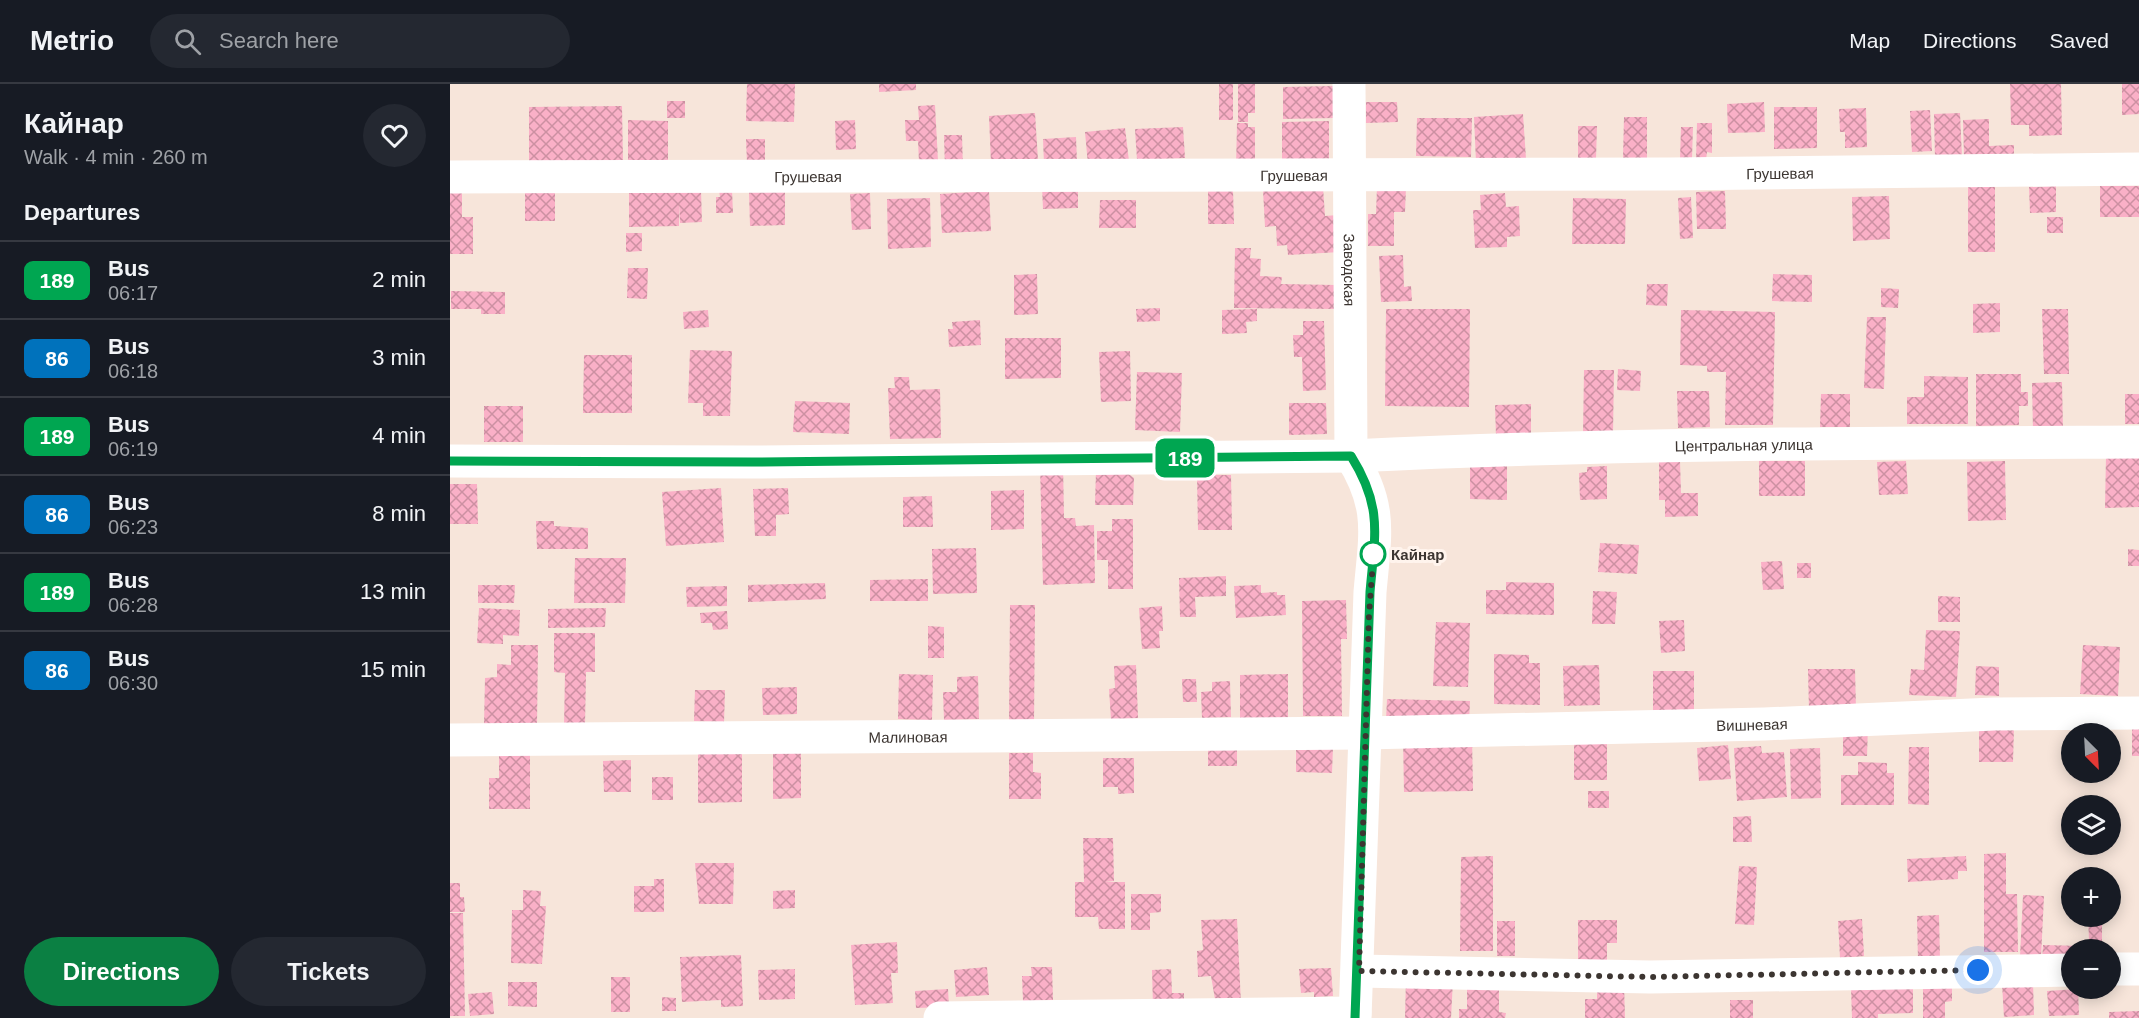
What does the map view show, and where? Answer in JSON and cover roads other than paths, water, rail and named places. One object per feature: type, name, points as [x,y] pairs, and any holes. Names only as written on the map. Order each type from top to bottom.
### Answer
[{"type":"street","name":"Заводская","points":[[1348,84],[1351,456]]},
{"type":"street","name":"Грушевая","points":[[450,177],[1348,175],[2139,169]]},
{"type":"street","name":"Центральная улица","points":[[450,461],[752,462],[1351,456],[1463,451],[1865,443],[2139,442]]},
{"type":"street","points":[[940,1018],[1355,1016],[1359,971],[1370,592],[1376,526],[1374,502],[1366,480],[1351,456]]},
{"type":"street","name":"Вишневая","points":[[1365,733],[1764,724],[1994,714],[2139,713]]},
{"type":"street","name":"Малиновая","points":[[450,740],[1365,733]]},
{"type":"street","points":[[2121,969],[2139,969]]},
{"type":"street","points":[[1359,971],[1650,977],[1931,970],[2061,970]]},
{"type":"place","name":"Кайнар","points":[[1373,554]]}]
